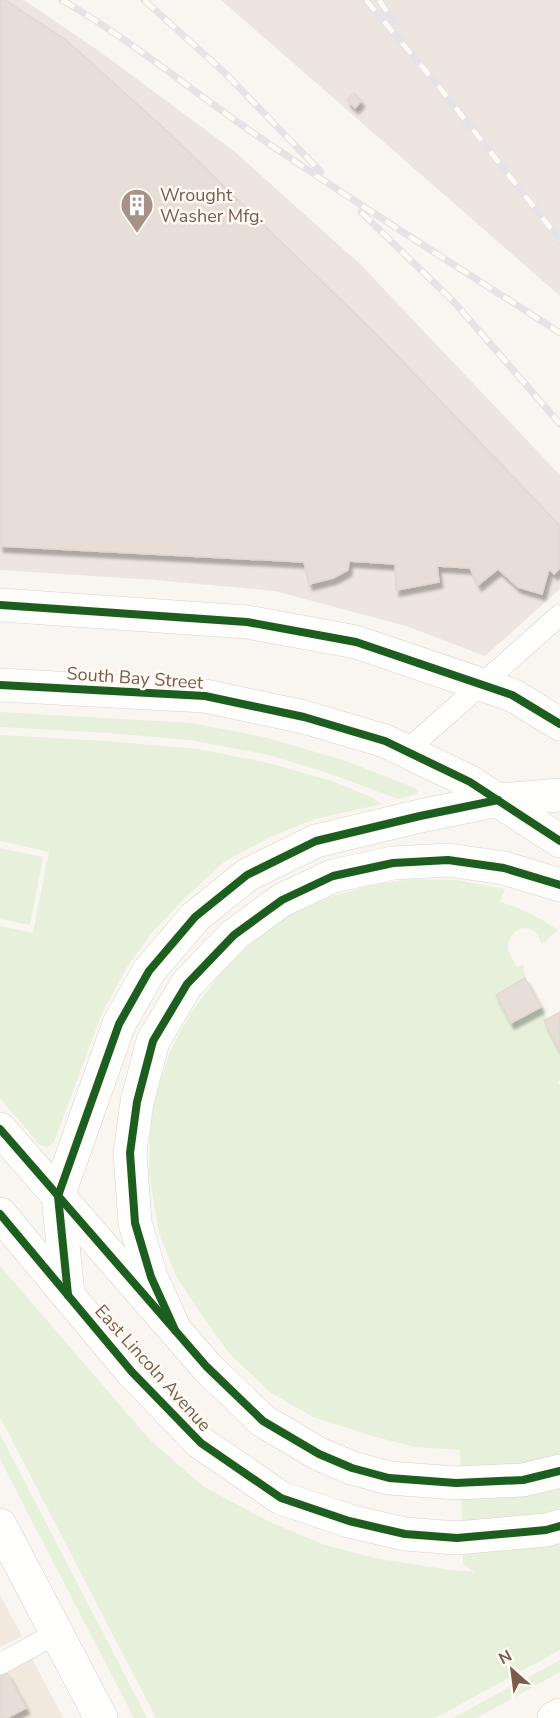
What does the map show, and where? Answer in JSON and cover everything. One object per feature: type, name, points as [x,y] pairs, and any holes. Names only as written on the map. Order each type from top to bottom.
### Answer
[{"type":"main road","points":[[0,605],[247,622],[356,642],[512,695],[560,724]]},
{"type":"main road","name":"South Bay Street","points":[[0,685],[205,696],[304,717],[385,741],[406,751],[470,782],[560,841]]},
{"type":"main road","points":[[68,1295],[58,1196],[119,1024],[149,971],[195,917],[247,875],[316,841],[498,800],[560,795]]},
{"type":"main road","points":[[175,1330],[151,1277],[135,1223],[130,1153],[137,1102],[153,1041],[187,984],[234,935],[282,900],[333,876],[393,863],[448,860],[504,868],[560,885]]},
{"type":"main road","points":[[0,1129],[207,1367],[263,1421],[319,1454],[352,1468],[389,1478],[456,1483],[523,1480],[560,1471]]},
{"type":"main road","name":"East Lincoln Avenue","points":[[0,1214],[132,1372],[201,1443],[281,1498],[349,1521],[405,1534],[457,1538],[546,1530],[560,1526]]},
{"type":"main road","points":[[0,1525],[101,1718]]},
{"type":"main road","points":[[554,1718],[560,1715]]},
{"type":"lane","points":[[406,751],[560,615]]},
{"type":"lane","points":[[0,1664],[57,1633]]},
{"type":"shaded area","name":"Wrought Washer Mfg.","points":[[0,0],[24,0],[103,54],[234,151],[361,265],[560,475],[560,589],[485,656],[406,626],[275,591],[155,580],[0,570]]},
{"type":"shaded area","points":[[221,0],[560,0],[560,296]]},
{"type":"shaded area","points":[[0,1595],[22,1636],[0,1647]]},
{"type":"shaded area","points":[[32,1658],[63,1718],[0,1718],[0,1675]]},
{"type":"green space","points":[[0,712],[191,723],[264,737],[343,760],[410,786],[418,790],[418,794],[398,799],[331,774],[269,755],[190,740],[0,727]]},
{"type":"green space","points":[[0,735],[198,749],[268,763],[332,781],[382,804],[315,819],[270,837],[224,862],[190,893],[153,931],[127,967],[102,1013],[54,1142],[47,1147],[40,1145],[0,1098],[0,926],[33,933],[49,852],[0,841]]},
{"type":"green space","points":[[0,848],[43,857],[30,925],[0,919]]},
{"type":"green space","points":[[412,879],[457,880],[505,889],[500,902],[530,913],[558,930],[542,944],[537,934],[529,929],[520,929],[512,935],[508,944],[509,951],[517,967],[523,964],[525,978],[496,995],[511,1023],[541,1007],[547,1019],[544,1021],[560,1051],[560,1081],[558,1082],[560,1085],[560,1650],[435,1718],[156,1718],[0,1417],[0,1266],[150,1440],[204,1487],[268,1521],[322,1544],[374,1558],[475,1572],[463,1564],[460,1450],[415,1447],[376,1437],[313,1417],[270,1392],[229,1353],[176,1276],[159,1233],[149,1174],[150,1130],[157,1089],[171,1049],[191,1013],[220,974],[254,940],[288,916],[327,898],[370,885]]},
{"type":"green space","points":[[0,1434],[147,1718],[134,1718],[0,1459]]},
{"type":"green space","points":[[560,1660],[560,1672],[476,1718],[453,1718]]},
{"type":"building","name":"Wrought Washer Mfg.","points":[[0,0],[5,0],[66,40],[169,133],[378,336],[560,526],[560,568],[554,574],[549,569],[542,594],[518,587],[498,569],[478,585],[470,568],[437,566],[439,582],[396,590],[395,564],[349,561],[348,570],[333,578],[309,584],[304,562],[0,546]]},
{"type":"building","points":[[354,93],[361,101],[355,108],[347,100]]},
{"type":"building","points":[[525,978],[541,1007],[511,1023],[496,995]]},
{"type":"building","points":[[560,1012],[560,1051],[544,1021]]},
{"type":"building","points":[[7,1673],[26,1708],[7,1718],[0,1718],[0,1677]]},
{"type":"railway","points":[[62,0],[113,32],[296,162],[560,333]]},
{"type":"railway","points":[[144,0],[225,73],[321,172]]},
{"type":"railway","points":[[366,0],[440,88],[560,240]]},
{"type":"railway","points":[[379,0],[394,22]]},
{"type":"railway","points":[[361,212],[454,302],[560,424]]},
{"type":"cycle path","points":[[0,605],[247,622],[356,642],[512,695],[560,724]]},
{"type":"cycle path","points":[[0,685],[205,696],[304,717],[385,741],[470,782],[560,841]]},
{"type":"cycle path","points":[[68,1295],[58,1196],[119,1024],[149,971],[195,917],[247,875],[316,841],[498,800]]},
{"type":"cycle path","points":[[175,1330],[151,1277],[135,1223],[130,1153],[137,1102],[153,1041],[187,984],[234,935],[282,900],[333,876],[393,863],[448,860],[504,868],[560,885]]},
{"type":"cycle path","points":[[0,1129],[207,1367],[263,1421],[319,1454],[352,1468],[389,1478],[456,1483],[523,1480],[560,1471]]},
{"type":"cycle path","points":[[0,1214],[132,1372],[201,1443],[281,1498],[349,1521],[405,1534],[457,1538],[546,1530],[560,1526]]},
{"type":"place","name":"Wrought Washer Mfg.","points":[[137,234]]}]
